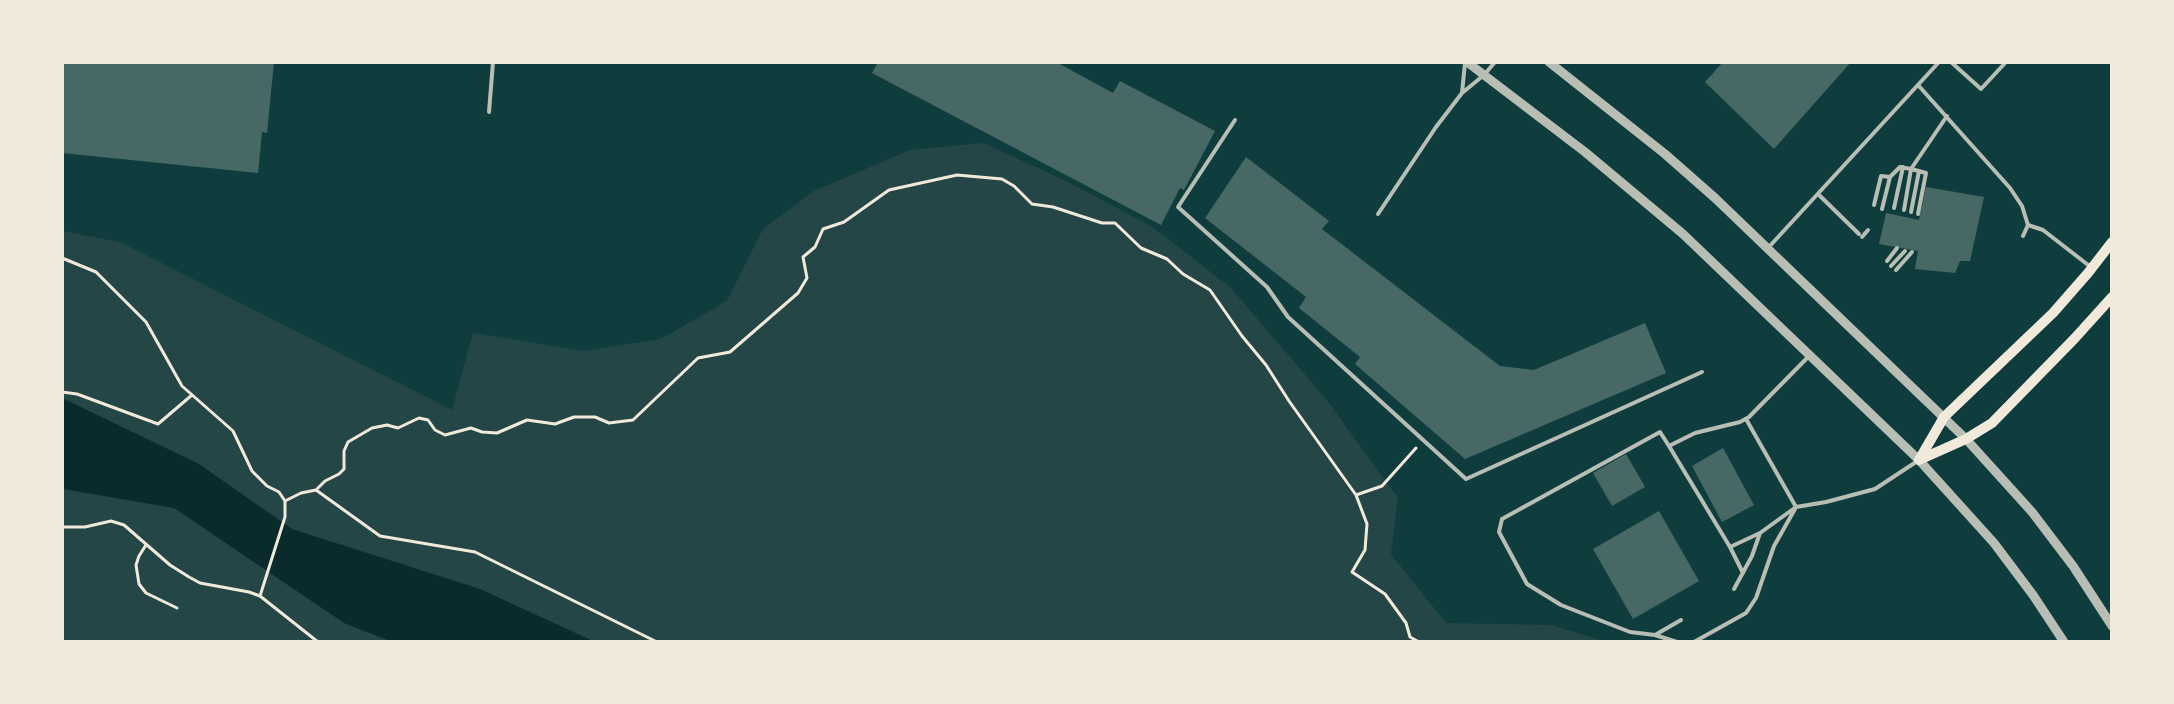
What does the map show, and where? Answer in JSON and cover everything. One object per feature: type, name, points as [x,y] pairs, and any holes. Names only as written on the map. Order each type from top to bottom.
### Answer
[{"type":"main road","points":[[1919,460],[1944,417],[2053,313],[2112,242]]},
{"type":"main road","points":[[1919,460],[1966,438],[1992,423],[2112,297]]},
{"type":"street","points":[[1466,62],[1585,152],[1641,198],[1735,283],[1919,460],[1994,543],[2033,595],[2064,642]]},
{"type":"street","points":[[1548,62],[1665,154],[1768,248],[1966,438],[2032,512],[2073,566],[2112,626]]},
{"type":"lane","points":[[489,112],[493,62]]},
{"type":"lane","points":[[1462,93],[1466,62]]},
{"type":"lane","points":[[1378,214],[1436,127],[1462,93],[1484,75],[1494,62]]},
{"type":"lane","points":[[1768,248],[1939,62]]},
{"type":"lane","points":[[1951,62],[1981,89],[2006,62]]},
{"type":"lane","points":[[1918,85],[2000,176],[2022,206],[2028,224],[2023,236]]},
{"type":"lane","points":[[1904,210],[1911,169],[1947,116]]},
{"type":"lane","points":[[1235,120],[1178,207],[1267,287],[1288,317],[1466,479],[1702,372]]},
{"type":"lane","points":[[1894,208],[1902,167]]},
{"type":"lane","points":[[1882,209],[1890,177],[1902,167],[1926,173],[1918,214]]},
{"type":"lane","points":[[1911,212],[1919,171]]},
{"type":"lane","points":[[1874,205],[1881,176],[1890,177]]},
{"type":"lane","points":[[1818,194],[1860,236],[1868,230]]},
{"type":"lane","points":[[2028,224],[2043,230],[2092,268]]},
{"type":"lane","points":[[1887,262],[1897,248]]},
{"type":"lane","points":[[1891,266],[1905,251]]},
{"type":"lane","points":[[1896,270],[1912,252]]},
{"type":"lane","points":[[1669,446],[1695,434],[1746,419],[1810,355]]},
{"type":"lane","points":[[1746,419],[1796,507]]},
{"type":"lane","points":[[1677,642],[1655,635],[1630,632],[1561,605],[1527,584],[1499,532],[1502,519],[1660,432],[1743,573]]},
{"type":"lane","points":[[1730,548],[1760,533],[1796,507],[1826,502],[1874,489],[1919,460]]},
{"type":"lane","points":[[1694,642],[1746,613],[1756,598],[1774,546],[1796,507]]},
{"type":"lane","points":[[1734,589],[1760,533]]},
{"type":"lane","points":[[1655,635],[1681,620]]},
{"type":"path","points":[[286,501],[301,493],[316,490],[325,481],[339,474],[344,468],[344,452],[348,442],[372,428],[387,425],[398,428],[419,418],[428,420],[435,430],[445,435],[470,428],[482,432],[497,433],[527,420],[555,424],[574,418],[594,417],[609,423],[633,420],[698,358],[730,352],[798,293],[807,278],[803,257],[815,247],[823,229],[844,222],[889,190],[957,174],[1002,179],[1014,186],[1032,204],[1053,207],[1102,223],[1114,223],[1141,248],[1167,259],[1183,274],[1210,290],[1242,336],[1266,365],[1289,401],[1356,495],[1367,524],[1365,550],[1352,572],[1385,594],[1406,623],[1410,637],[1419,642]]},
{"type":"path","points":[[62,258],[96,272],[146,322],[182,386],[233,431],[252,471],[267,486],[279,492],[286,501],[285,517],[260,596]]},
{"type":"path","points":[[62,392],[77,394],[158,424],[192,395]]},
{"type":"path","points":[[1356,495],[1382,486],[1423,440]]},
{"type":"path","points":[[316,490],[380,536],[475,552],[657,642]]},
{"type":"path","points":[[62,527],[85,527],[111,521],[124,525],[146,545],[189,577],[200,583],[250,592],[260,596],[318,642]]},
{"type":"path","points":[[146,545],[136,564],[139,584],[146,593],[177,608]]},
{"type":"shaded area","points":[[984,143],[1068,182],[1151,226],[1230,287],[1326,399],[1398,498],[1391,554],[1446,623],[1551,625],[1603,641],[63,641],[62,231],[120,242],[452,410],[473,333],[584,351],[661,339],[727,301],[763,229],[814,191],[910,150]]},
{"type":"shaded area","points":[[62,398],[199,464],[292,529],[480,589],[593,641],[390,641],[344,623],[174,508],[63,489]]},
{"type":"building","points":[[62,62],[274,62],[267,133],[262,132],[258,173],[62,153]]},
{"type":"building","points":[[873,62],[1056,62],[1113,93],[1120,81],[1215,131],[1184,190],[1180,188],[1161,225],[872,73],[877,64]]},
{"type":"building","points":[[1723,62],[1851,62],[1774,149],[1705,82]]},
{"type":"building","points":[[1246,157],[1329,221],[1322,229],[1500,366],[1534,370],[1645,323],[1666,373],[1465,459],[1355,364],[1360,357],[1299,308],[1306,297],[1205,218]]},
{"type":"building","points":[[1926,187],[1984,197],[1970,261],[1960,261],[1955,273],[1915,269],[1918,251],[1879,244],[1886,213],[1919,220]]},
{"type":"building","points":[[1723,448],[1754,505],[1722,522],[1692,466]]},
{"type":"building","points":[[1626,454],[1645,487],[1612,506],[1593,473]]},
{"type":"building","points":[[1659,511],[1699,581],[1633,619],[1593,549]]}]
